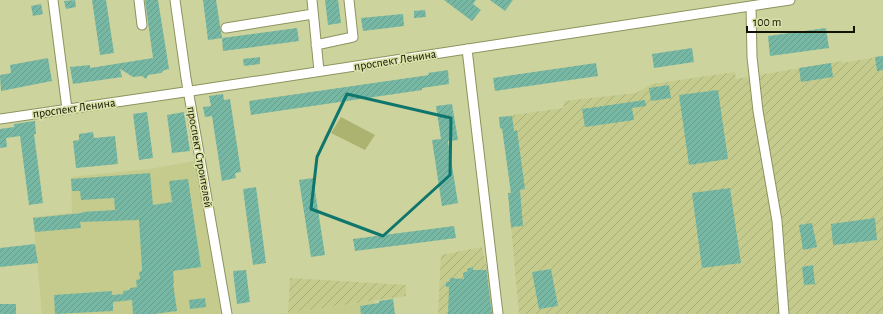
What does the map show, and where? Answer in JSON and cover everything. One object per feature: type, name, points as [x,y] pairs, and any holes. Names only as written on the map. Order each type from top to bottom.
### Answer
[{"type":"street","points":[[52,0],[67,109]]},
{"type":"street","points":[[139,0],[142,26]]},
{"type":"street","name":"проспект Строителей","points":[[175,0],[188,91],[228,314]]},
{"type":"street","points":[[312,0],[319,71]]},
{"type":"street","points":[[316,44],[353,37],[349,0]]},
{"type":"street","name":"проспект Ленина","points":[[0,119],[790,0]]},
{"type":"street","points":[[751,6],[752,57],[758,111],[777,221],[784,314]]},
{"type":"street","points":[[226,28],[313,14]]},
{"type":"street","points":[[467,49],[498,314]]},
{"type":"highlighted area","points":[[347,94],[451,118],[450,175],[383,236],[311,209],[317,157]]},
{"type":"shaded area","points":[[883,56],[883,314],[519,314],[508,193],[511,191],[503,133],[500,128],[499,117],[563,108],[565,101],[636,93],[652,84],[735,72],[736,79],[842,61],[842,63]]},
{"type":"shaded area","points":[[341,117],[375,135],[365,150],[331,133]]},
{"type":"shaded area","points":[[195,161],[221,314],[42,314],[33,217],[72,213],[71,177],[150,169]]},
{"type":"shaded area","points":[[482,247],[486,265],[495,266],[499,314],[438,314],[441,255]]},
{"type":"shaded area","points":[[290,278],[406,285],[406,296],[288,313]]},
{"type":"shaded area","points":[[374,301],[375,314],[278,314],[289,313]]},
{"type":"building","points":[[75,0],[76,7],[66,9],[64,1]]},
{"type":"building","points":[[92,0],[106,0],[114,53],[100,55]]},
{"type":"building","points":[[145,0],[158,0],[169,69],[164,70],[161,73],[148,75],[146,79],[142,76],[133,77],[120,69],[122,77],[73,84],[70,67],[90,65],[90,68],[153,58]]},
{"type":"building","points":[[203,0],[216,0],[222,38],[208,40]]},
{"type":"building","points":[[325,0],[338,0],[341,23],[328,25]]},
{"type":"building","points":[[444,0],[476,0],[473,4],[481,10],[472,21]]},
{"type":"building","points":[[490,0],[513,0],[505,11]]},
{"type":"building","points":[[41,4],[43,14],[33,16],[31,6]]},
{"type":"building","points":[[425,10],[426,17],[414,18],[414,11]]},
{"type":"building","points":[[403,14],[404,26],[363,31],[361,18]]},
{"type":"building","points":[[297,28],[299,41],[223,51],[222,38]]},
{"type":"building","points":[[826,28],[829,48],[770,56],[768,36]]},
{"type":"building","points":[[692,48],[694,62],[654,68],[652,54]]},
{"type":"building","points":[[883,56],[883,70],[877,71],[875,57]]},
{"type":"building","points":[[260,57],[260,64],[244,66],[243,59]]},
{"type":"building","points":[[48,58],[52,81],[1,91],[0,75],[11,73],[10,65]]},
{"type":"building","points":[[596,63],[598,76],[495,91],[493,78]]},
{"type":"building","points":[[831,63],[833,77],[801,82],[799,68]]},
{"type":"building","points":[[448,70],[449,84],[422,88],[422,90],[251,115],[249,101],[429,75],[428,73]]},
{"type":"building","points":[[669,85],[671,98],[651,101],[649,88]]},
{"type":"building","points":[[718,90],[728,159],[689,165],[679,95]]},
{"type":"building","points":[[223,94],[224,100],[230,99],[241,172],[235,173],[236,178],[222,181],[212,116],[205,117],[203,107],[211,106],[209,96]]},
{"type":"building","points":[[645,100],[646,106],[632,108],[634,120],[585,127],[582,109]]},
{"type":"building","points":[[452,104],[458,140],[448,141],[458,203],[442,206],[432,140],[441,139],[436,106]]},
{"type":"building","points":[[147,112],[153,158],[139,160],[133,114]]},
{"type":"building","points":[[184,112],[190,151],[172,153],[167,115]]},
{"type":"building","points":[[512,116],[514,131],[517,130],[525,189],[520,190],[523,226],[511,227],[508,193],[511,193],[502,128],[500,128],[499,117]]},
{"type":"building","points":[[35,121],[36,134],[34,134],[43,203],[29,205],[20,136],[6,138],[7,147],[0,148],[0,129],[14,127],[14,124]]},
{"type":"building","points":[[93,132],[94,138],[115,136],[118,164],[76,168],[73,141],[79,140],[79,134]]},
{"type":"building","points":[[150,173],[153,205],[172,202],[169,181],[188,179],[201,267],[173,271],[177,311],[154,314],[133,314],[132,300],[113,302],[113,311],[55,314],[54,295],[112,291],[112,295],[123,294],[123,291],[137,287],[136,280],[140,279],[139,272],[142,271],[139,220],[80,222],[81,228],[35,232],[33,218],[82,212],[115,210],[114,198],[81,200],[80,191],[72,191],[71,179]]},
{"type":"building","points":[[313,178],[325,255],[311,257],[299,180]]},
{"type":"building","points":[[256,187],[266,263],[253,265],[243,189]]},
{"type":"building","points":[[730,188],[741,263],[702,268],[692,193]]},
{"type":"building","points":[[875,218],[877,240],[833,245],[831,224]]},
{"type":"building","points":[[812,223],[817,247],[803,250],[799,225]]},
{"type":"building","points":[[454,226],[456,238],[355,251],[353,239]]},
{"type":"building","points":[[35,244],[38,263],[0,267],[0,248]]},
{"type":"building","points":[[813,265],[815,284],[804,285],[802,267]]},
{"type":"building","points":[[473,267],[473,270],[486,270],[486,267],[492,314],[448,314],[449,287],[446,287],[446,282],[450,282],[450,278],[464,279],[463,273],[468,271],[467,269]]},
{"type":"building","points":[[551,269],[558,306],[539,309],[532,272]]},
{"type":"building","points":[[246,270],[250,302],[237,304],[233,271]]},
{"type":"building","points":[[205,298],[206,307],[190,309],[189,300]]},
{"type":"building","points":[[393,299],[395,314],[361,314],[360,306]]},
{"type":"building","points":[[0,304],[16,304],[16,314],[0,314]]}]
